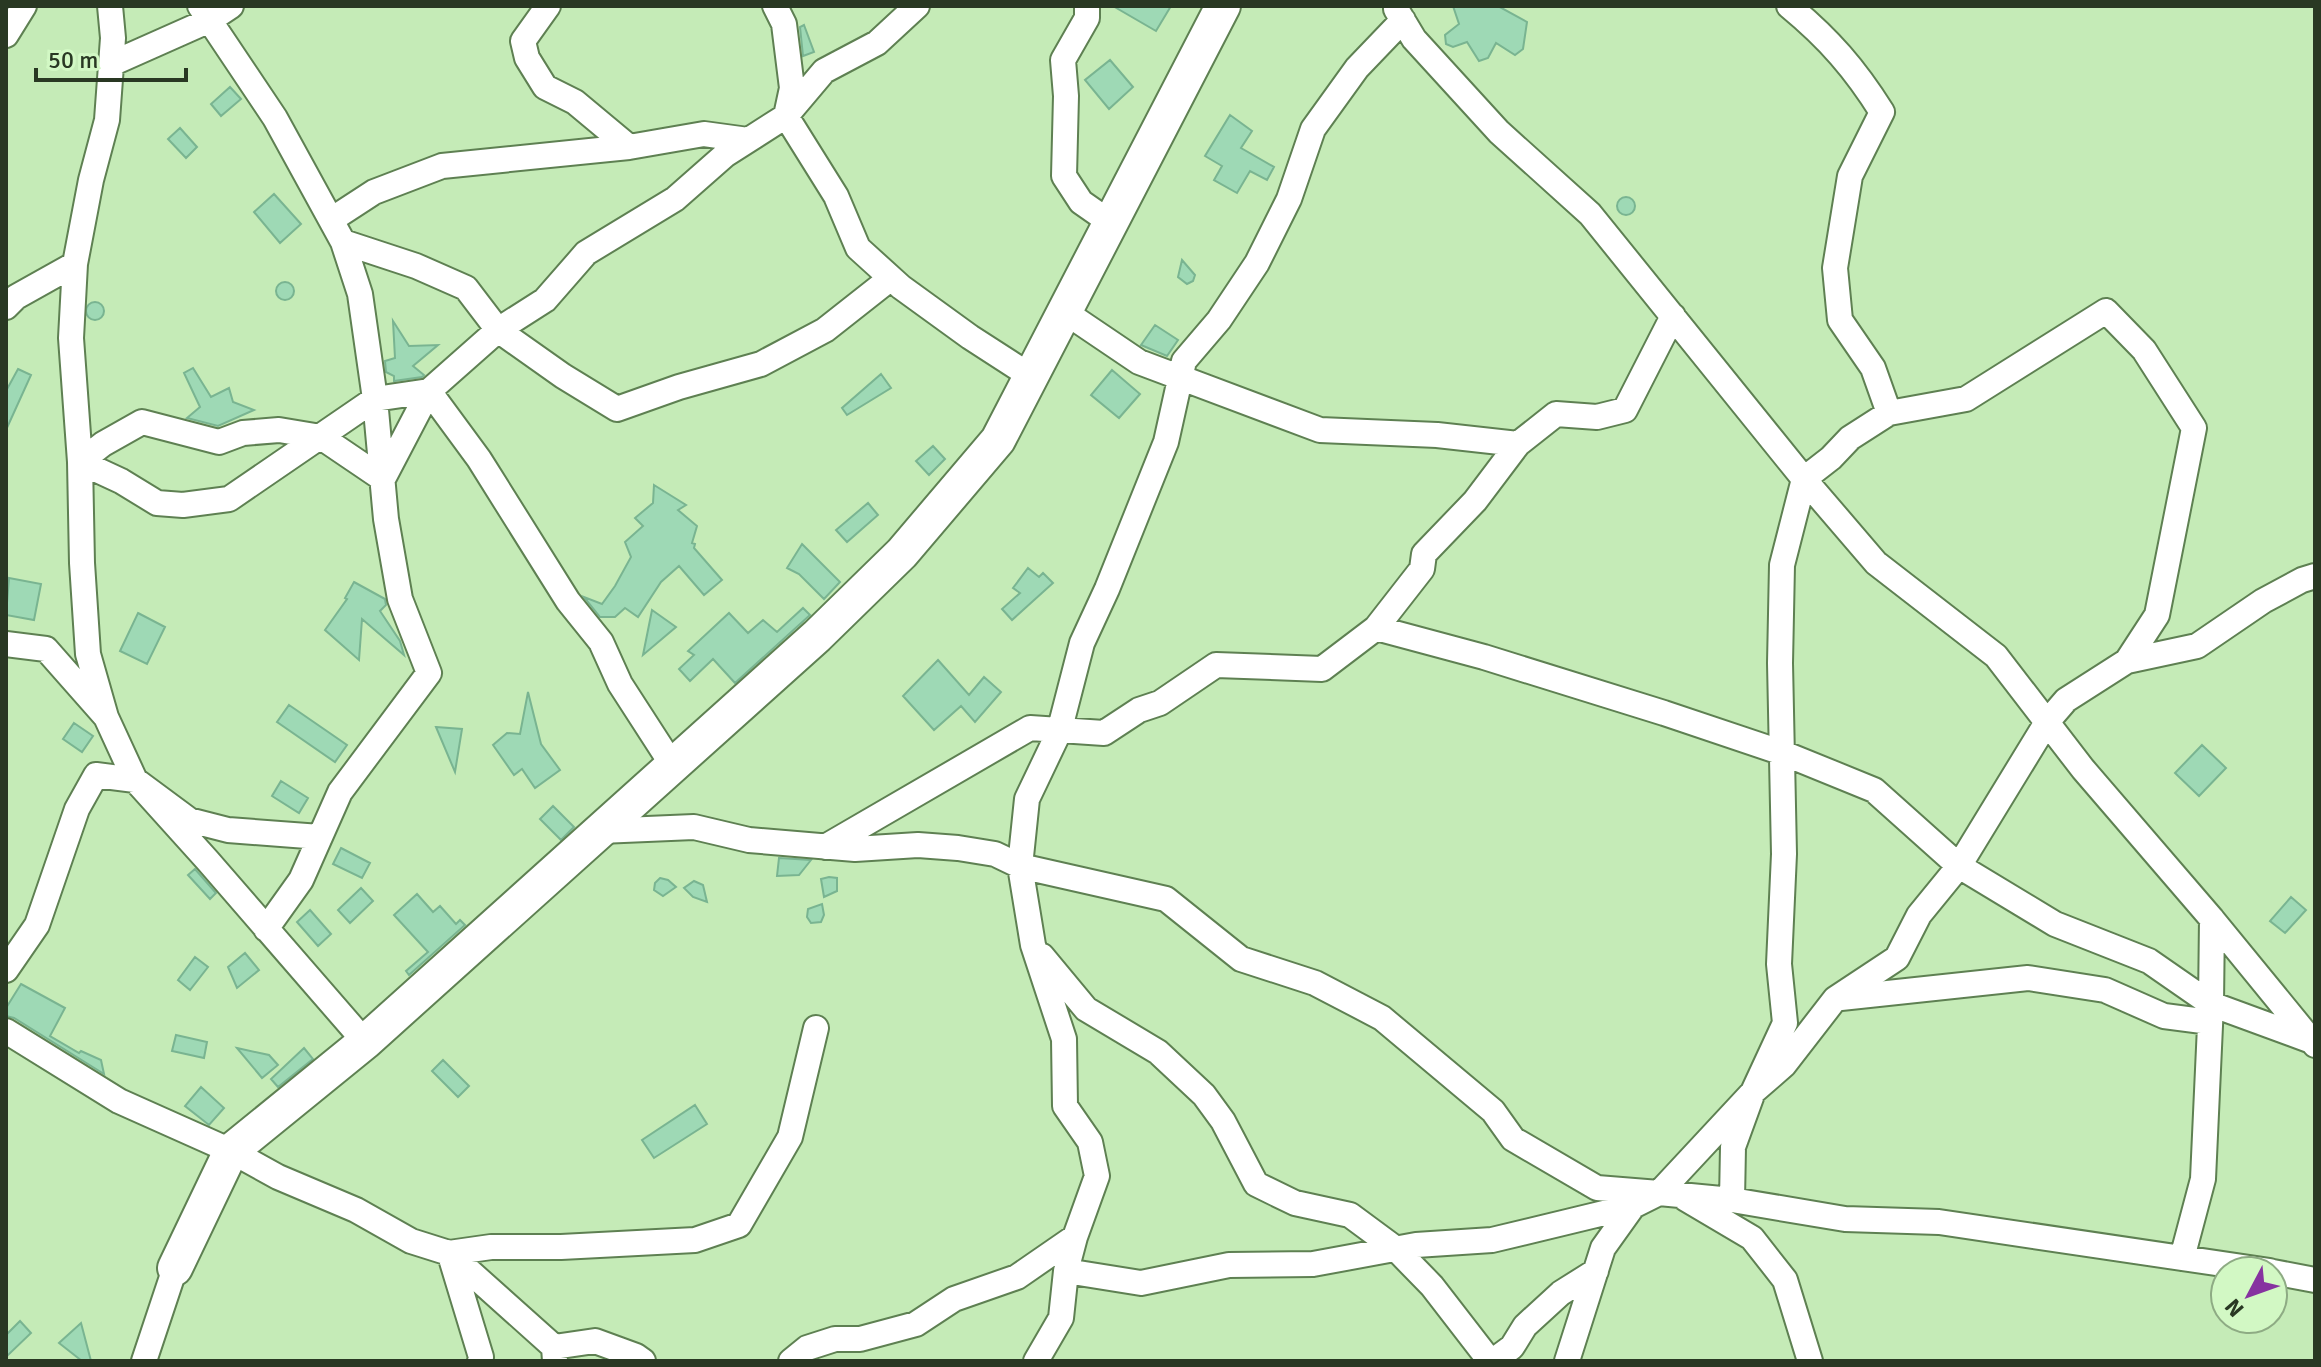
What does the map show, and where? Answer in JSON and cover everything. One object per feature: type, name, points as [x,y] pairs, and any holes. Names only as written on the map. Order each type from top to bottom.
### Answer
[{"type":"main road","points":[[175,1268],[231,1151],[365,1042],[817,636],[902,553],[998,440],[1223,6]]},
{"type":"street","points":[[6,35],[24,6]]},
{"type":"street","points":[[110,6],[113,38],[107,120],[91,180],[75,264],[71,338],[88,654],[106,717],[135,780],[365,1042]]},
{"type":"street","points":[[111,64],[205,13],[231,6]]},
{"type":"street","points":[[548,6],[523,41],[527,58],[545,87],[575,102],[629,147]]},
{"type":"street","points":[[775,6],[784,24],[792,88],[786,116],[836,196],[858,248],[891,278],[970,337],[1032,377]]},
{"type":"street","points":[[383,479],[429,391],[498,330],[545,300],[586,253],[675,199],[725,155],[786,116],[824,71],[877,43],[917,6]]},
{"type":"street","points":[[1087,6],[1087,18],[1063,60],[1066,96],[1064,176],[1081,202],[1111,223]]},
{"type":"street","points":[[1789,6],[1822,33],[1856,71],[1882,112],[1850,176],[1835,268],[1840,320],[1873,368],[1889,413]]},
{"type":"street","points":[[205,13],[275,118],[343,242],[360,294],[375,399],[386,519],[400,599],[429,673],[340,792],[301,880],[266,929]]},
{"type":"street","points":[[1036,1361],[1061,1318],[1066,1271],[1097,1176],[1090,1142],[1065,1106],[1064,1039],[1033,945],[1020,866],[1027,799],[1059,732],[1082,643],[1166,442],[1184,361],[1219,320],[1257,263],[1289,199],[1313,129],[1399,13],[1414,39],[1499,132],[1590,214],[1804,479],[1876,563],[1996,656],[2083,769],[2313,1043]]},
{"type":"street","points":[[331,220],[374,192],[442,166],[629,147],[704,134],[748,140]]},
{"type":"street","points":[[343,242],[416,266],[466,288],[498,330],[617,409],[679,387],[761,364],[825,330],[891,278]]},
{"type":"street","points":[[6,307],[16,297],[75,264]]},
{"type":"street","points":[[1732,1200],[1733,1147],[1753,1092],[1785,1023],[1779,964],[1784,854],[1780,663],[1782,565],[1804,479],[1850,438],[1889,413],[1966,399],[2106,311],[2144,350],[2194,428],[2157,615],[2127,661]]},
{"type":"street","points":[[1065,312],[1139,362],[1320,430],[1437,435],[1518,444]]},
{"type":"street","points":[[825,847],[1030,728],[1104,733],[1139,710],[1160,703],[1216,665],[1322,669],[1376,628],[1422,569],[1424,554],[1475,501],[1518,444],[1556,414],[1597,417],[1625,410],[1673,316]]},
{"type":"street","points":[[80,462],[121,481],[157,503],[183,505],[229,499],[375,399],[429,391]]},
{"type":"street","points":[[429,391],[479,459],[568,601],[601,642],[620,684],[673,766]]},
{"type":"street","points":[[80,462],[103,444],[142,422],[219,442],[243,433],[279,430],[321,437],[383,479]]},
{"type":"street","points":[[1066,1271],[1141,1283],[1229,1265],[1313,1264],[1396,1249],[1492,1240],[1633,1206],[1669,1194],[1753,1092],[1784,1065],[1835,999],[1897,958],[1919,915],[1959,866],[2047,722],[2066,700],[2127,661],[2197,646],[2263,601],[2315,576]]},
{"type":"street","points":[[1376,628],[1484,657],[1783,753],[1874,790],[1959,866],[2055,924],[2149,961],[2211,1013]]},
{"type":"street","points":[[6,644],[46,649],[106,717]]},
{"type":"street","points":[[6,970],[37,925],[77,809],[96,775],[135,780],[189,820],[228,830],[320,837]]},
{"type":"street","points":[[600,831],[694,827],[749,840],[825,847],[855,849],[918,845],[958,848],[995,854],[1020,866],[1166,899],[1241,959],[1315,983],[1382,1018],[1493,1111],[1513,1139],[1597,1188],[1732,1200],[1845,1219],[1939,1222],[2209,1262]]},
{"type":"street","points":[[2182,1258],[2203,1179],[2212,919]]},
{"type":"street","points":[[1033,945],[1086,1009],[1158,1052],[1204,1095],[1223,1121],[1256,1184],[1295,1203],[1350,1215],[1396,1249],[1432,1286],[1492,1361],[1512,1347],[1525,1326],[1561,1293],[1596,1271]]},
{"type":"street","points":[[1835,999],[2028,978],[2105,990],[2164,1016],[2211,1013],[2313,1043]]},
{"type":"street","points":[[6,1031],[119,1101],[231,1151],[278,1177],[356,1210],[411,1241],[449,1253],[491,1247],[561,1247],[695,1240],[739,1225],[790,1137],[816,1028]]},
{"type":"street","points":[[1669,1194],[1752,1238],[1785,1280],[1810,1361]]},
{"type":"street","points":[[1567,1361],[1603,1248],[1633,1206]]},
{"type":"street","points":[[791,1361],[807,1348],[835,1339],[860,1339],[916,1324],[954,1299],[1017,1277],[1075,1237]]},
{"type":"street","points":[[449,1253],[555,1354],[595,1341],[643,1361]]},
{"type":"street","points":[[449,1253],[480,1361]]},
{"type":"street","points":[[144,1361],[175,1268]]},
{"type":"street","points":[[2289,1275],[2315,1280]]},
{"type":"street","points":[[1052,1335],[1058,1361]]},
{"type":"building","points":[[1113,6],[1171,6],[1156,31]]},
{"type":"building","points":[[1453,6],[1498,6],[1527,22],[1523,49],[1515,55],[1496,43],[1488,58],[1479,61],[1467,42],[1453,47],[1446,44],[1445,35],[1459,24]]},
{"type":"building","points":[[804,25],[814,52],[803,56],[800,27]]},
{"type":"building","points":[[1110,60],[1133,87],[1109,109],[1085,80]]},
{"type":"building","points":[[230,87],[241,99],[221,116],[211,104]]},
{"type":"building","points":[[1230,115],[1252,131],[1241,148],[1274,167],[1267,180],[1250,171],[1237,193],[1214,180],[1222,166],[1205,156]]},
{"type":"building","points":[[180,128],[197,147],[186,158],[168,139]]},
{"type":"building","points":[[274,194],[301,224],[280,243],[254,212]]},
{"type":"building","points":[[1626,197],[1635,206],[1626,215],[1617,206]]},
{"type":"building","points":[[1182,260],[1195,275],[1193,281],[1187,284],[1178,277]]},
{"type":"building","points":[[285,282],[294,291],[285,300],[276,291]]},
{"type":"building","points":[[95,302],[104,311],[95,320],[86,311]]},
{"type":"building","points":[[393,321],[409,346],[438,345],[413,366],[424,375],[422,377],[394,381],[394,376],[386,372],[385,361],[395,358]]},
{"type":"building","points":[[1155,325],[1178,340],[1167,356],[1141,345]]},
{"type":"building","points":[[193,368],[211,397],[229,388],[233,402],[254,410],[218,426],[187,418],[200,407],[184,373]]},
{"type":"building","points":[[18,369],[31,375],[6,430],[6,391]]},
{"type":"building","points":[[1112,370],[1140,394],[1119,418],[1091,395]]},
{"type":"building","points":[[881,374],[891,388],[847,415],[842,408]]},
{"type":"building","points":[[933,446],[945,459],[929,475],[916,461]]},
{"type":"building","points":[[654,485],[686,505],[678,510],[697,526],[692,543],[695,544],[694,548],[722,580],[704,595],[679,566],[661,582],[638,617],[625,608],[615,617],[600,617],[584,597],[602,604],[615,586],[631,557],[625,542],[643,526],[635,518],[653,503]]},
{"type":"building","points":[[868,503],[878,515],[847,542],[836,530]]},
{"type":"building","points":[[802,544],[840,582],[824,599],[799,574],[787,568]]},
{"type":"building","points":[[1028,568],[1039,577],[1043,573],[1053,583],[1012,620],[1002,609],[1020,593],[1013,588]]},
{"type":"building","points":[[9,578],[41,584],[34,620],[6,615]]},
{"type":"building","points":[[354,582],[385,599],[386,605],[380,611],[400,641],[404,655],[362,619],[359,660],[325,630],[347,599]]},
{"type":"building","points":[[803,608],[810,615],[735,683],[713,659],[690,681],[679,669],[694,655],[688,651],[729,613],[748,633],[763,620],[777,632]]},
{"type":"building","points":[[652,610],[676,627],[643,655]]},
{"type":"building","points":[[138,613],[165,627],[147,664],[120,651]]},
{"type":"building","points":[[938,660],[969,695],[984,677],[1001,692],[975,722],[961,706],[934,730],[903,696]]},
{"type":"building","points":[[528,692],[541,744],[560,770],[535,788],[522,769],[514,775],[493,745],[507,733],[520,734]]},
{"type":"building","points":[[289,705],[347,745],[335,762],[277,722]]},
{"type":"building","points":[[74,723],[93,736],[82,752],[63,739]]},
{"type":"building","points":[[436,727],[462,729],[455,772]]},
{"type":"building","points":[[2202,745],[2226,768],[2199,796],[2175,773]]},
{"type":"building","points":[[281,781],[308,798],[299,813],[272,796]]},
{"type":"building","points":[[553,806],[574,827],[561,840],[540,819]]},
{"type":"building","points":[[341,848],[370,863],[362,878],[333,864]]},
{"type":"building","points":[[779,858],[811,860],[799,875],[777,876]]},
{"type":"building","points":[[195,869],[216,893],[210,899],[188,875]]},
{"type":"building","points":[[660,878],[676,887],[663,896],[654,890]]},
{"type":"building","points":[[837,878],[837,891],[824,897],[821,879]]},
{"type":"building","points":[[694,881],[703,885],[707,902],[693,897],[684,888]]},
{"type":"building","points":[[361,888],[373,901],[350,923],[338,910]]},
{"type":"building","points":[[417,894],[433,912],[440,906],[456,924],[460,920],[465,925],[409,975],[406,971],[428,952],[394,915]]},
{"type":"building","points":[[2291,897],[2306,910],[2285,933],[2270,921]]},
{"type":"building","points":[[822,904],[824,915],[821,922],[811,923],[807,917],[808,909]]},
{"type":"building","points":[[310,910],[331,934],[318,946],[297,922]]},
{"type":"building","points":[[245,953],[259,970],[237,988],[228,967]]},
{"type":"building","points":[[195,957],[208,967],[190,990],[178,980]]},
{"type":"building","points":[[21,984],[65,1008],[50,1036],[79,1053],[81,1051],[101,1060],[104,1074],[6,1016],[6,1008]]},
{"type":"building","points":[[176,1035],[207,1042],[204,1058],[172,1051]]},
{"type":"building","points":[[237,1048],[269,1055],[278,1065],[262,1078]]},
{"type":"building","points":[[304,1048],[313,1059],[278,1087],[271,1079]]},
{"type":"building","points":[[443,1060],[469,1086],[458,1097],[432,1071]]},
{"type":"building","points":[[201,1087],[224,1108],[209,1125],[185,1106]]},
{"type":"building","points":[[695,1105],[707,1124],[654,1158],[642,1140]]},
{"type":"building","points":[[20,1321],[31,1333],[6,1357],[6,1335]]},
{"type":"building","points":[[81,1323],[91,1361],[82,1361],[59,1343]]}]
